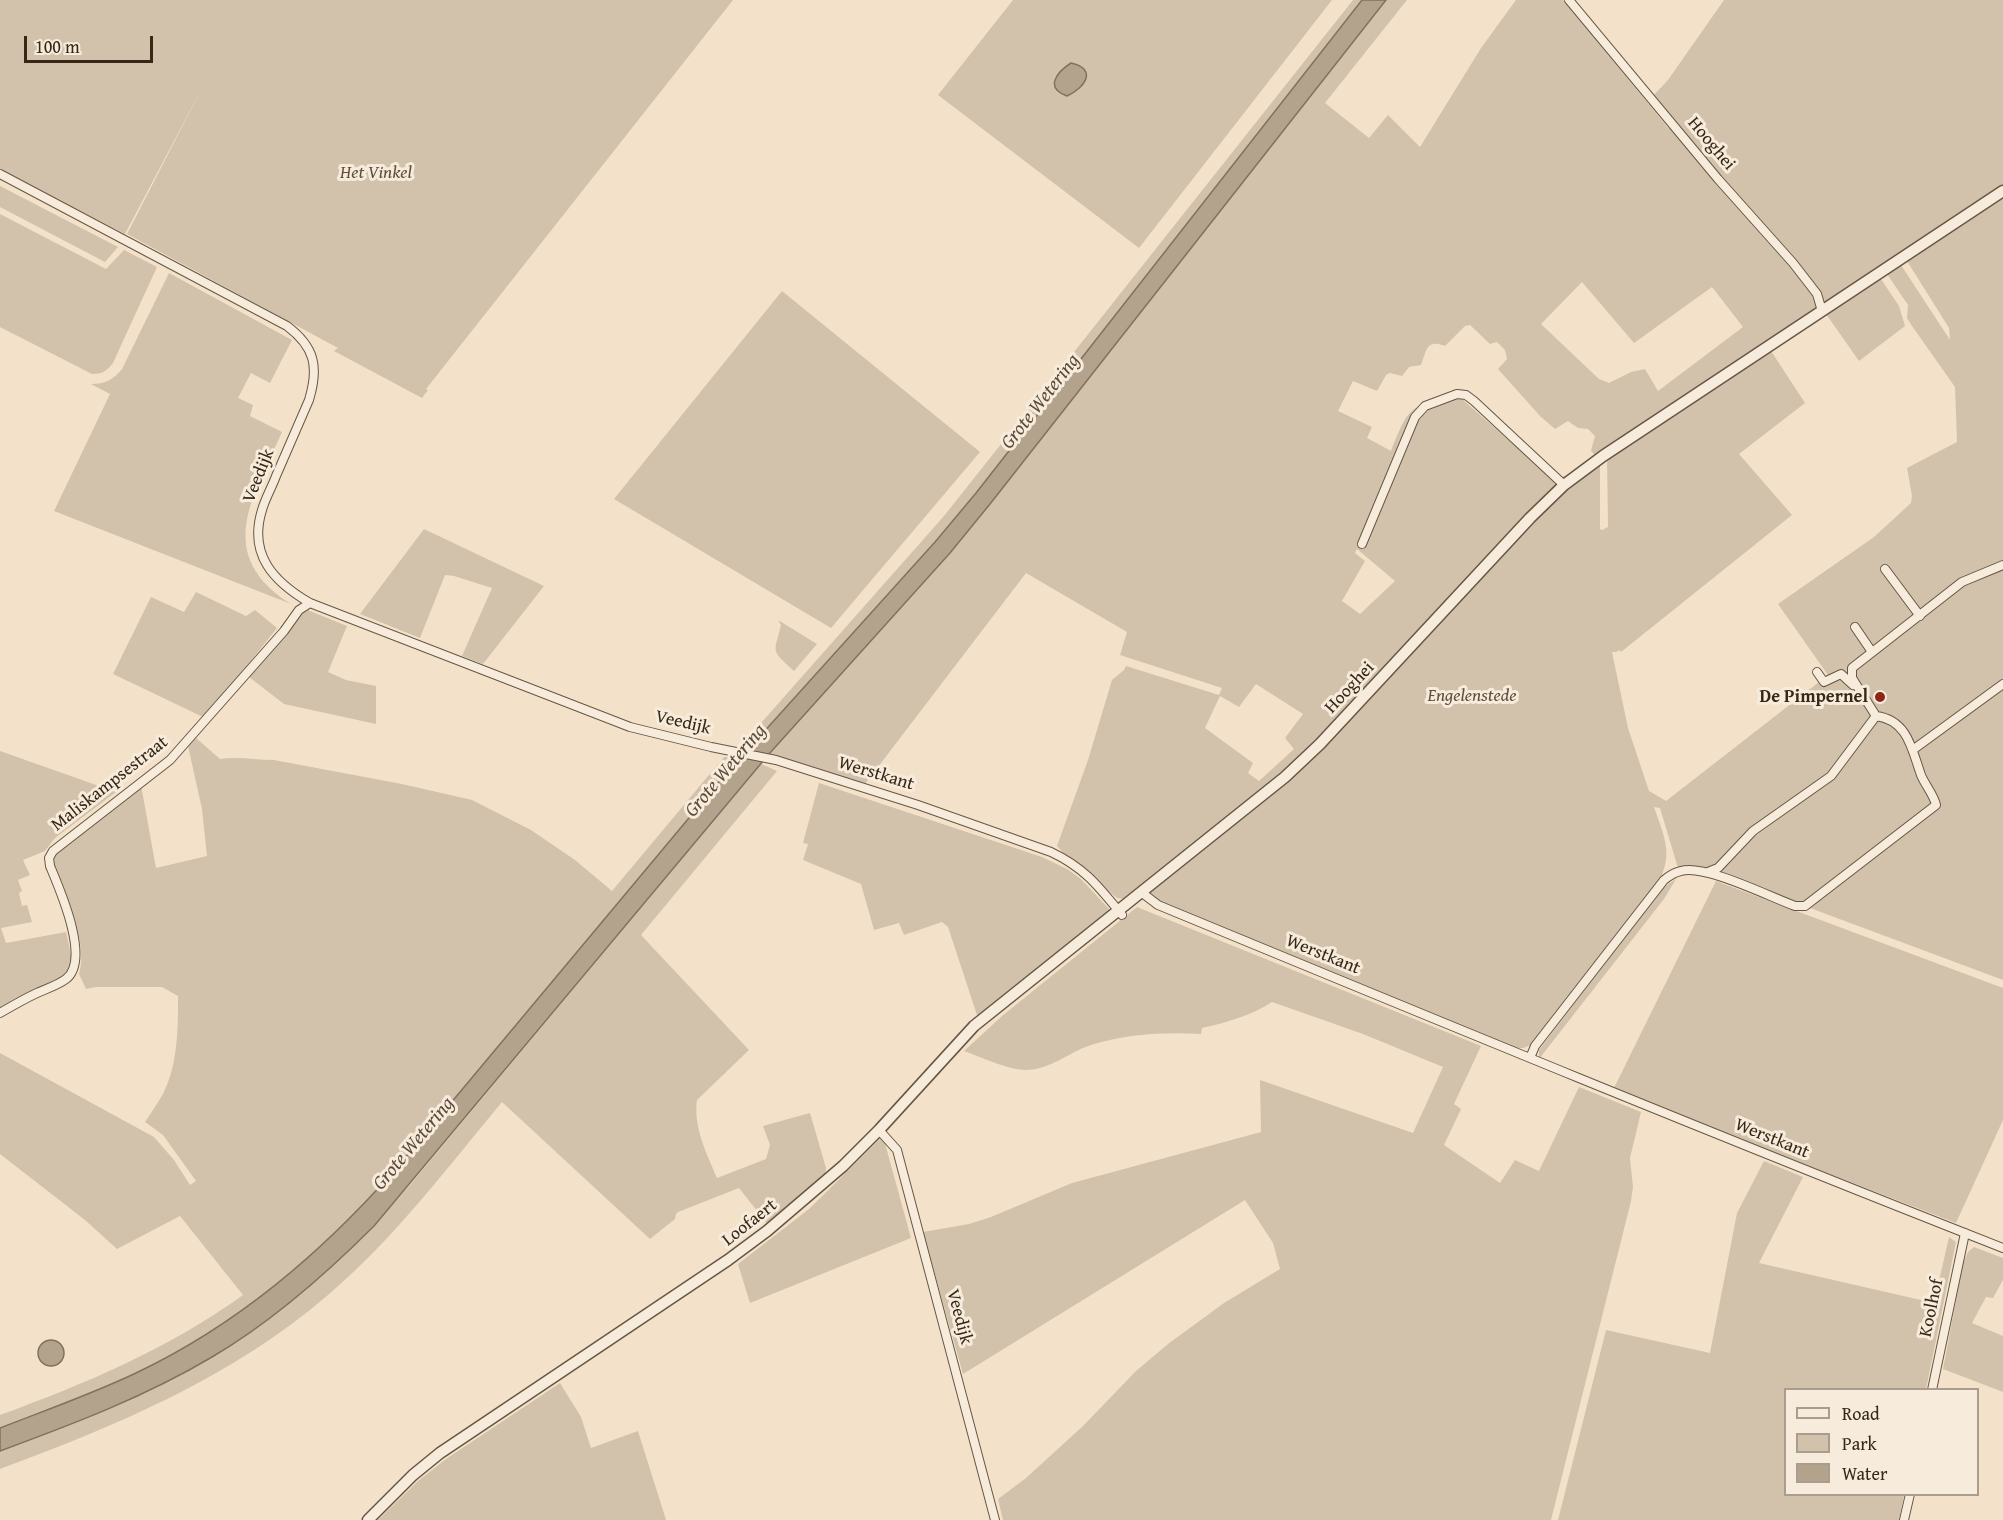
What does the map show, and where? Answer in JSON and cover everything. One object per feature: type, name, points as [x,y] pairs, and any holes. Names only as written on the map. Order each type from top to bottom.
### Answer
[{"type":"street","name":"Hooghei","points":[[1569,0],[1718,179],[1793,263],[1817,294],[1822,311]]},
{"type":"street","name":"Veedijk","points":[[0,174],[287,326],[307,345],[315,370],[314,383],[309,400],[262,510],[258,530],[259,548],[264,561],[282,585],[310,603],[630,728],[776,760]]},
{"type":"street","name":"Hooghei","points":[[1141,892],[1285,777],[1320,744],[1530,518],[1564,485],[1641,430],[2003,191]]},
{"type":"street","points":[[1362,544],[1415,417],[1425,406],[1457,394],[1466,395],[1474,401],[1564,485]]},
{"type":"street","points":[[1530,1058],[1535,1046],[1665,880],[1682,870],[1708,872],[1795,906],[1805,906],[1935,805],[1922,776],[1914,749],[1903,729],[1891,719],[1876,716],[1852,678],[1852,668],[1962,582],[2003,565]]},
{"type":"street","points":[[1885,569],[1920,616]]},
{"type":"street","points":[[298,596],[299,610]]},
{"type":"street","name":"Maliskampsestraat","points":[[0,1013],[65,980],[75,966],[77,958],[71,925],[50,866],[49,858],[53,851],[170,760],[191,739],[284,631],[299,610],[310,603]]},
{"type":"street","points":[[1855,627],[1872,652]]},
{"type":"street","points":[[1817,672],[1824,682],[1842,674],[1852,684],[1859,687]]},
{"type":"street","points":[[1914,749],[2003,684]]},
{"type":"street","points":[[1708,872],[1718,868],[1753,831],[1831,776],[1876,716]]},
{"type":"street","name":"Werstkant","points":[[776,760],[918,805],[1051,852],[1071,861],[1084,871],[1098,884],[1120,912]]},
{"type":"street","name":"Loofaert","points":[[368,1520],[413,1475],[440,1453],[729,1260],[767,1232],[819,1188],[879,1130],[974,1026],[1120,912],[1141,892]]},
{"type":"street","name":"Werstkant","points":[[1141,892],[1158,905],[1530,1058],[2003,1248]]},
{"type":"street","name":"Veedijk","points":[[879,1130],[897,1150],[995,1520]]},
{"type":"street","name":"Koolhof","points":[[1932,1388],[1965,1233]]},
{"type":"street","points":[[1905,1520],[1910,1496]]},
{"type":"green space","name":"Het Vinkel","points":[[0,0],[733,0],[426,389],[428,390],[422,398],[334,351],[338,348],[127,234],[203,86],[125,234],[0,170]]},
{"type":"green space","points":[[1013,0],[1332,0],[1139,248],[938,95]]},
{"type":"green space","points":[[1353,0],[1362,0],[976,493],[749,750],[738,749],[944,516]]},
{"type":"green space","name":"Engelenstede","points":[[1386,0],[1407,0],[1325,103],[1369,138],[1388,115],[1420,147],[1481,48],[1516,0],[1563,0],[1669,129],[1667,113],[1652,97],[1668,80],[1724,0],[2003,0],[2003,186],[1825,303],[1821,299],[1812,312],[1595,455],[1591,451],[1595,436],[1588,429],[1578,428],[1568,421],[1555,429],[1540,416],[1498,369],[1507,359],[1505,350],[1497,342],[1490,344],[1470,325],[1465,326],[1445,346],[1434,344],[1428,347],[1421,365],[1409,367],[1402,376],[1390,373],[1386,375],[1377,391],[1353,381],[1338,411],[1372,427],[1367,438],[1391,451],[1402,425],[1412,411],[1454,392],[1554,480],[1600,463],[1600,529],[1602,530],[1608,527],[1607,457],[1771,351],[1805,403],[1739,454],[1792,515],[1621,652],[1620,650],[1612,652],[1628,728],[1649,791],[1666,801],[1828,675],[1778,604],[1874,537],[1911,503],[1907,468],[1957,442],[1955,387],[1907,318],[1908,305],[1887,274],[1901,265],[1950,340],[1949,328],[1907,261],[2003,197],[2003,980],[1719,874],[1755,836],[1800,802],[1792,802],[1716,867],[1707,869],[1678,868],[1660,808],[1654,807],[1666,844],[1666,861],[1659,881],[1533,1044],[1523,1048],[1514,1048],[1135,893],[1125,899],[1117,898],[1057,846],[1088,760],[1112,680],[1126,666],[1219,695],[1222,688],[1120,655],[1127,632],[1026,573],[865,784],[769,754],[950,553]],"holes":[[[1582,282],[1634,343],[1712,287],[1743,327],[1658,391],[1645,369],[1631,372],[1609,383],[1599,379],[1541,324]],[[1357,549],[1395,581],[1360,614],[1342,601],[1365,561],[1355,553]],[[1256,684],[1303,714],[1285,738],[1294,749],[1259,781],[1248,773],[1253,763],[1205,728],[1220,696],[1239,707]]]},
{"type":"green space","points":[[0,186],[118,247],[105,262],[0,207]]},
{"type":"green space","points":[[0,214],[106,269],[124,250],[157,267],[113,363],[106,370],[92,374],[0,327]]},
{"type":"green space","points":[[169,273],[292,340],[270,383],[251,373],[238,398],[253,405],[250,416],[282,432],[252,502],[246,524],[246,545],[253,566],[267,585],[291,604],[54,511],[110,394],[91,384],[108,381],[122,369]]},
{"type":"green space","points":[[1881,279],[1899,306],[1905,326],[1859,361],[1826,314]]},
{"type":"green space","points":[[782,291],[980,452],[831,628],[614,499]]},
{"type":"green space","points":[[424,529],[544,586],[483,664],[462,656],[492,588],[445,575],[420,638],[360,614]]},
{"type":"green space","points":[[196,592],[246,616],[255,610],[277,628],[203,717],[113,674],[151,597],[184,612]]},
{"type":"green space","points":[[305,609],[347,626],[328,672],[346,680],[376,686],[376,724],[284,704],[249,677]]},
{"type":"green space","points":[[778,620],[817,644],[794,671],[776,651],[781,625]]},
{"type":"green space","points":[[196,738],[220,759],[274,760],[402,784],[472,800],[531,830],[575,860],[612,891],[724,757],[742,758],[724,776],[394,1171],[337,1231],[306,1259],[243,1310],[173,1354],[103,1388],[0,1428],[0,1415],[64,1391],[126,1363],[186,1332],[243,1295],[180,1216],[117,1249],[85,1220],[0,1154],[0,1053],[154,1137],[174,1160],[190,1185],[196,1181],[163,1135],[145,1122],[163,1094],[172,1071],[177,1034],[178,996],[162,987],[86,989],[79,974],[81,947],[78,932],[52,860],[55,853],[141,785],[156,868],[207,856],[202,809],[188,746]]},
{"type":"green space","points":[[0,751],[116,792],[55,838],[45,851],[23,860],[30,875],[18,880],[22,891],[19,893],[22,906],[27,905],[32,922],[1,928],[6,943],[66,932],[72,959],[68,974],[0,1012]]},
{"type":"green space","points":[[761,764],[777,771],[641,935],[749,1050],[697,1100],[699,1130],[717,1178],[766,1159],[770,1145],[763,1126],[810,1113],[826,1168],[825,1176],[769,1226],[739,1188],[678,1212],[675,1219],[650,1239],[502,1102],[398,1227],[328,1295],[291,1324],[253,1351],[172,1397],[87,1435],[0,1469],[0,1451],[112,1408],[186,1373],[257,1327],[322,1275],[410,1185]]},
{"type":"green space","points":[[819,783],[1042,857],[1067,869],[1081,879],[1110,910],[978,1018],[948,927],[942,922],[904,935],[899,923],[874,930],[861,884],[803,860],[808,844],[803,843]]},
{"type":"green space","points":[[1676,879],[1664,899],[1539,1059],[1539,1050],[1661,889]]},
{"type":"green space","points":[[1716,881],[2003,988],[2003,1120],[1956,1223],[1613,1090]]},
{"type":"green space","points":[[1137,907],[1481,1046],[1454,1104],[1461,1109],[1444,1145],[1500,1183],[1515,1160],[1539,1171],[1579,1087],[1641,1112],[1630,1158],[1633,1187],[1631,1201],[1551,1520],[1003,1520],[998,1499],[1026,1478],[1083,1426],[1136,1371],[1224,1303],[1280,1269],[1273,1243],[1245,1200],[963,1374],[923,1232],[969,1224],[1072,1183],[1261,1132],[1260,1080],[1413,1133],[1443,1067],[1363,1034],[1272,1002],[1238,1018],[1202,1028],[1201,1034],[1173,1033],[1118,1038],[1091,1045],[1035,1069],[1011,1068],[964,1051],[1002,1016]]},
{"type":"green space","points":[[883,1136],[911,1238],[750,1303],[738,1264],[809,1209]]},
{"type":"green space","points":[[1764,1161],[1803,1177],[1759,1263],[1934,1303],[1949,1237],[1956,1242],[1926,1388],[1784,1388],[1784,1496],[1904,1496],[1899,1520],[1558,1520],[1606,1330],[1710,1353],[1737,1213]]},
{"type":"green space","points":[[1974,1247],[2003,1258],[2003,1280],[1993,1298],[1986,1297],[1972,1323],[2003,1336],[2003,1392],[1943,1369],[1963,1263],[1968,1252]]},
{"type":"green space","points":[[560,1383],[581,1417],[591,1448],[638,1431],[666,1520],[378,1520],[418,1481],[446,1459]]},
{"type":"water","points":[[1362,0],[1386,0],[990,504],[950,553],[769,754],[374,1226],[297,1297],[256,1329],[212,1357],[135,1397],[0,1451],[0,1428],[136,1373],[209,1333],[243,1310],[306,1259],[366,1202],[724,776],[935,542],[976,493]]},
{"type":"water","points":[[1071,63],[1084,70],[1086,79],[1079,88],[1067,96],[1060,93],[1054,84],[1061,71]]},
{"type":"water","points":[[51,1340],[60,1344],[64,1353],[60,1362],[51,1366],[42,1362],[38,1353],[42,1344]]},
{"type":"place","name":"De Pimpernel","points":[[1880,697]]},
{"type":"water label","name":"Grote Wetering","points":[[1041,402]]},
{"type":"water label","name":"Grote Wetering","points":[[726,771]]},
{"type":"water label","name":"Grote Wetering","points":[[414,1144]]}]
